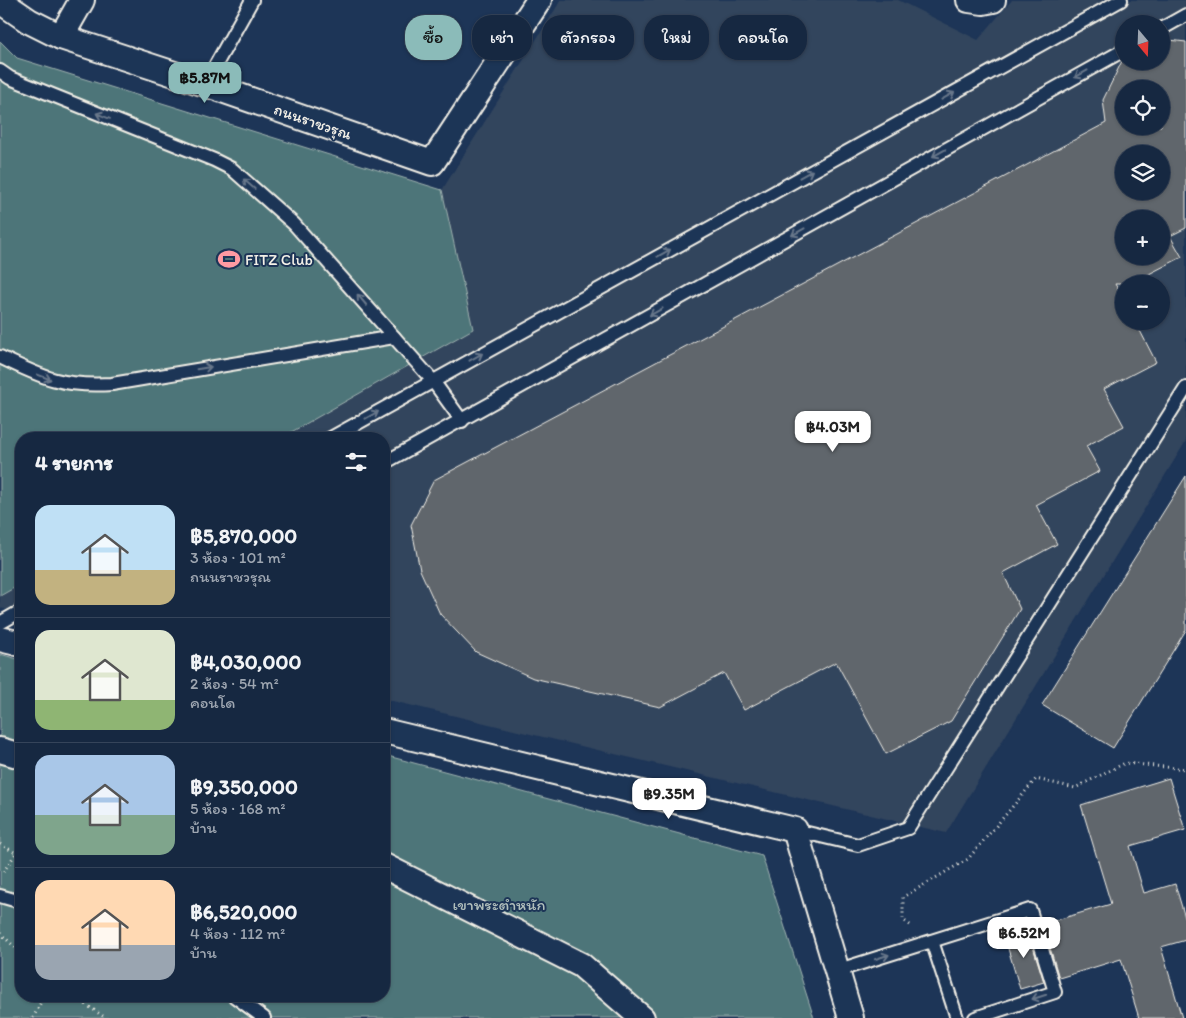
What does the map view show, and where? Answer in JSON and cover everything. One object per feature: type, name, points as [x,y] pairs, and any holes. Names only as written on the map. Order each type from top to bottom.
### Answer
[{"type":"street","points":[[60,37],[82,0]]},
{"type":"street","name":"ถนนราชวรุณ","points":[[0,2],[29,21],[60,37],[205,84],[432,163],[538,0]]},
{"type":"street","points":[[969,0],[993,0]]},
{"type":"street","points":[[0,639],[15,643]]},
{"type":"street","points":[[390,733],[795,830],[851,1018]]},
{"type":"street","points":[[0,750],[15,754]]},
{"type":"street","points":[[390,869],[581,965],[642,1018]]},
{"type":"lane","points":[[205,84],[252,0]]},
{"type":"lane","points":[[341,432],[1121,0]]},
{"type":"lane","points":[[1170,24],[1186,15]]},
{"type":"lane","points":[[390,461],[1115,55]]},
{"type":"lane","points":[[0,71],[10,78],[214,160],[232,169],[294,224],[337,270],[433,380],[462,421]]},
{"type":"lane","points":[[0,357],[48,380],[87,385],[112,384],[394,337]]},
{"type":"lane","points":[[795,830],[858,845],[908,828],[1186,388]]},
{"type":"lane","points":[[0,624],[15,615]]},
{"type":"lane","points":[[0,896],[15,900]]},
{"type":"lane","points":[[836,972],[1030,910],[1055,992],[975,1018]]},
{"type":"lane","points":[[932,941],[957,1018]]},
{"type":"lane","points":[[242,1002],[264,1018]]},
{"type":"path","points":[[932,941],[902,920],[902,897],[968,859],[1036,779],[1075,788],[1126,763],[1186,769]]},
{"type":"path","points":[[0,844],[15,852]]},
{"type":"path","points":[[0,877],[15,854]]},
{"type":"path","points":[[0,933],[15,947]]},
{"type":"path","points":[[33,1018],[41,1002]]},
{"type":"path","points":[[82,1002],[106,1018]]},
{"type":"shaded area","points":[[561,0],[898,0],[978,40],[1012,0],[1186,0],[1186,441],[946,833],[390,700],[390,432],[15,432],[15,612],[0,608],[0,41],[17,58],[442,190],[523,60],[532,60],[532,46],[542,30],[542,60],[634,60],[634,15],[552,15]]},
{"type":"green space","name":"FITZ Club","points":[[0,41],[17,58],[442,190],[473,329],[291,432],[15,432],[15,587],[0,596]]},
{"type":"green space","name":"เขาพระตำหนัก","points":[[0,654],[15,658],[15,1002],[390,1002],[390,757],[762,856],[814,1018],[0,1018]]},
{"type":"building","points":[[1170,40],[1186,42],[1186,228],[1170,236],[1170,210],[1115,210],[1115,265],[1166,265],[1147,275],[1115,275],[1115,330],[1140,330],[1156,362],[1104,389],[1124,426],[1086,446],[1100,471],[1036,505],[1057,544],[1003,573],[1020,609],[951,721],[886,754],[836,662],[744,710],[724,673],[660,707],[533,678],[476,652],[440,614],[420,570],[411,525],[434,480],[1106,123],[1103,100],[1118,70],[1170,70]]},
{"type":"building","points":[[1170,236],[1182,257],[1170,263]]},
{"type":"building","points":[[1186,476],[1186,630],[1113,748],[1042,705]]},
{"type":"building","points":[[1169,778],[1185,830],[1130,846],[1144,893],[1175,884],[1186,921],[1186,940],[1161,947],[1182,1018],[1139,1018],[1121,959],[1059,978],[1043,924],[1111,904],[1081,805]]},
{"type":"building","points":[[1027,928],[1044,982],[1020,989],[1004,935]]},
{"type":"place","name":"FITZ Club","points":[[229,259]]}]
